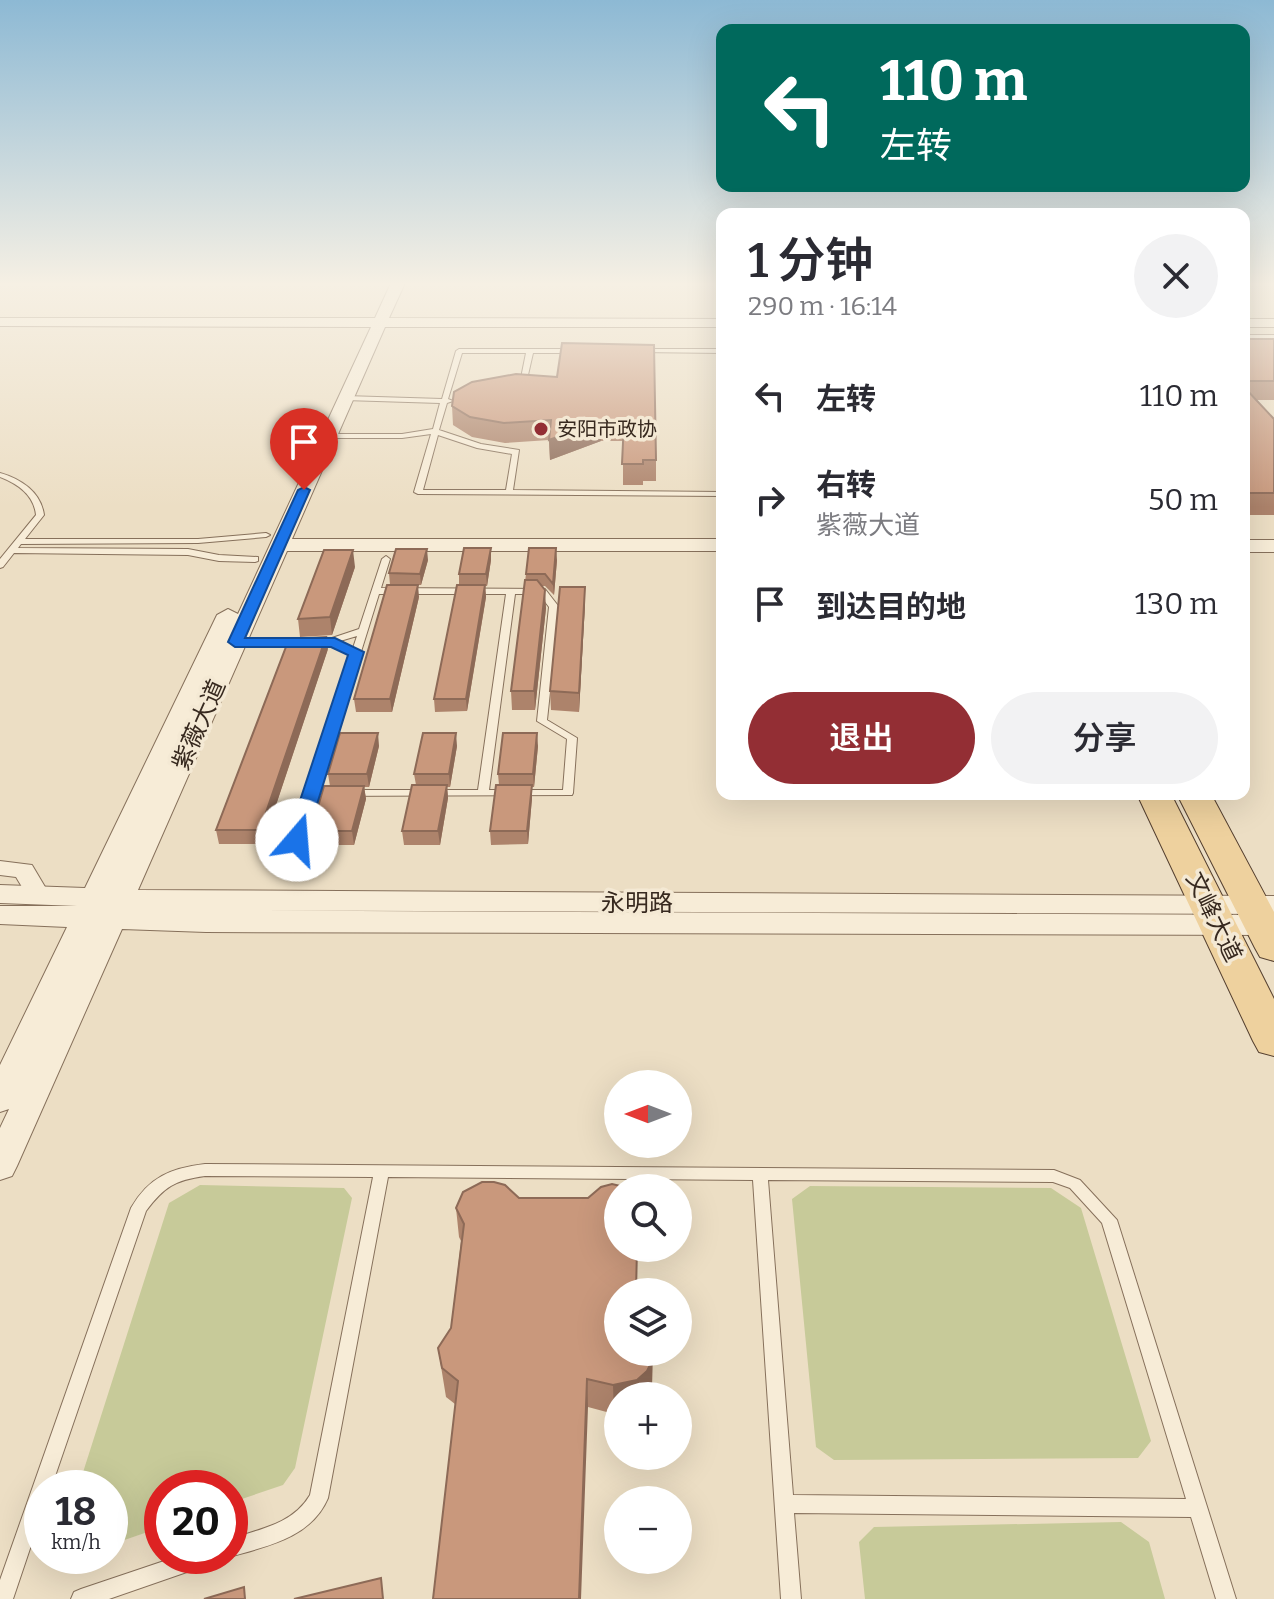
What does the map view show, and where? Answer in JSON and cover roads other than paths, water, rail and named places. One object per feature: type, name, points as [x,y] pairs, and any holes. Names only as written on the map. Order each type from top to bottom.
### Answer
[{"type":"main road","name":"文峰大道","points":[[1157,800],[1274,1041]]},
{"type":"main road","name":"文峰大道","points":[[1197,800],[1267,922]]},
{"type":"street","name":"紫薇大道","points":[[0,1099],[103,910],[235,642],[273,540],[357,358]]},
{"type":"street","name":"紫薇大道","points":[[0,1166],[103,910],[255,559],[273,540],[328,436],[360,358]]},
{"type":"street","points":[[273,540],[716,545]]},
{"type":"street","points":[[1250,546],[1274,546]]},
{"type":"street","points":[[0,868],[24,870],[39,897]]},
{"type":"street","name":"永明路","points":[[0,894],[39,897],[103,910]]},
{"type":"street","name":"永明路","points":[[0,915],[103,910],[1213,915],[1267,922]]},
{"type":"lane","points":[[457,358],[418,492],[716,494]]},
{"type":"lane","points":[[515,389],[523,388],[529,358]]},
{"type":"lane","points":[[345,398],[411,398],[443,402],[458,399]]},
{"type":"lane","points":[[328,436],[402,436],[434,431],[480,446],[516,452],[509,493]]},
{"type":"lane","points":[[0,475],[33,495],[40,506],[40,515],[0,565]]},
{"type":"lane","points":[[16,546],[273,540]]},
{"type":"lane","points":[[16,546],[188,552],[219,558],[255,559]]},
{"type":"lane","points":[[297,840],[386,559]]},
{"type":"lane","points":[[312,793],[568,793],[572,738],[542,721],[554,607],[542,591],[376,591]]},
{"type":"lane","points":[[483,793],[511,591]]},
{"type":"lane","points":[[335,643],[339,638],[363,631]]},
{"type":"lane","points":[[235,642],[335,643],[342,649],[356,652]]},
{"type":"lane","points":[[3,1599],[139,1208],[158,1184],[175,1173],[205,1170],[1054,1176],[1075,1184],[1109,1220],[1226,1599]]},
{"type":"lane","points":[[248,1542],[294,1526],[313,1512],[319,1498],[382,1171]]},
{"type":"lane","points":[[760,1174],[791,1599]]},
{"type":"lane","points":[[784,1504],[1197,1508]]},
{"type":"lane","points":[[81,1599],[154,1574]]},
{"type":"place","name":"安阳市政协","points":[[541,429]]}]
